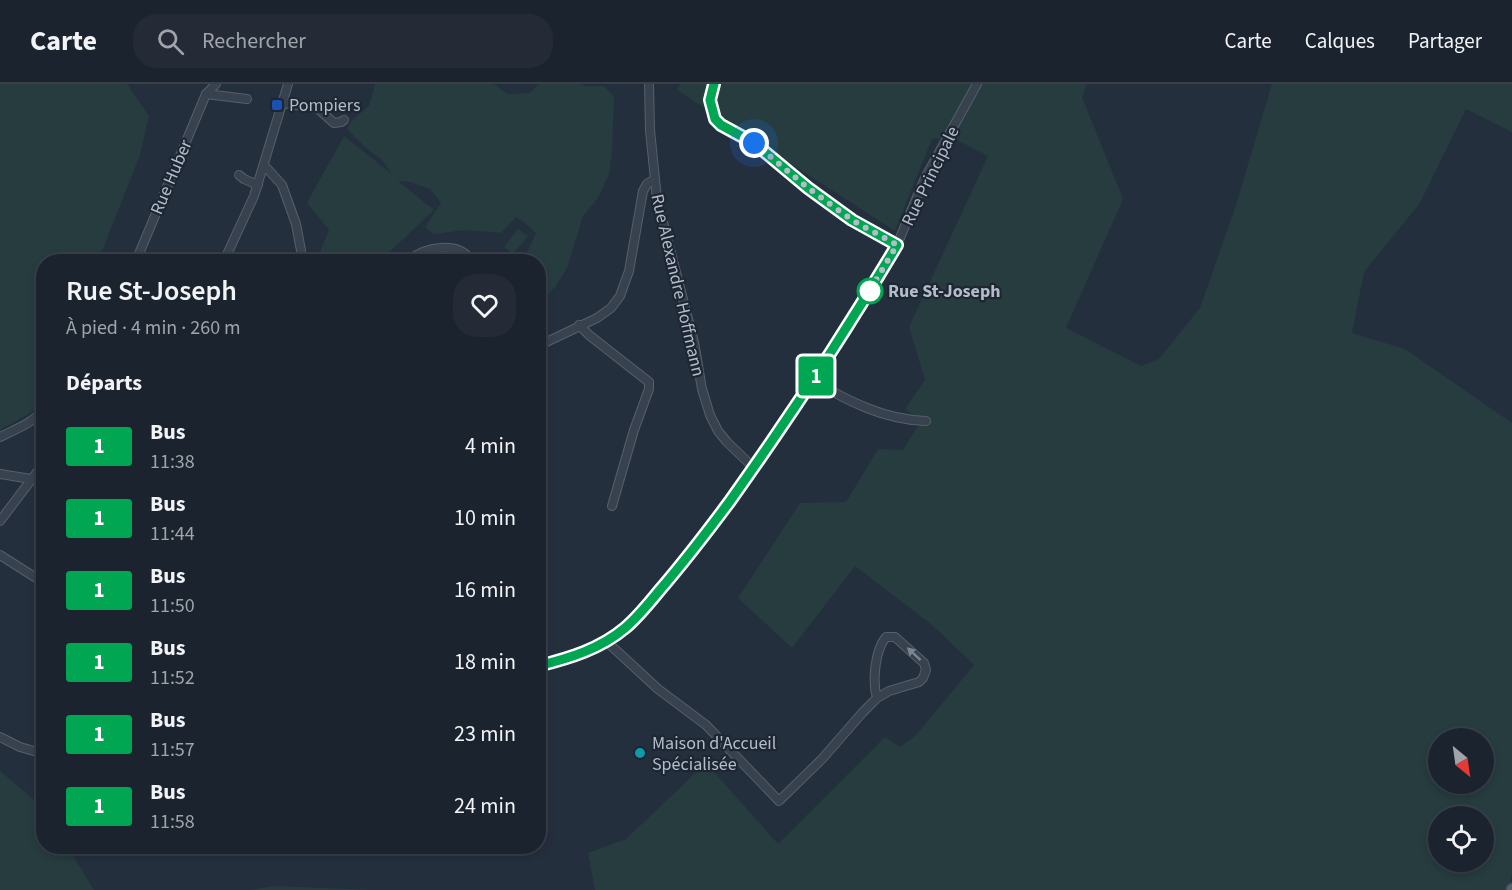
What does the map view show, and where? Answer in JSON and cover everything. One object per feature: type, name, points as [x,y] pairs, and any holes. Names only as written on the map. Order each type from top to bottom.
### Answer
[{"type":"street","name":"Rue Huber","points":[[139,254],[206,94],[216,84]]},
{"type":"street","points":[[227,254],[258,185],[288,84]]},
{"type":"street","name":"Rue Alexandre Hoffmann","points":[[649,84],[650,130],[657,199],[694,342],[702,389],[714,425],[754,468]]},
{"type":"street","points":[[714,84],[710,100],[715,119],[721,125],[754,143],[808,188],[852,220],[897,245]]},
{"type":"street","name":"Rue Principale","points":[[546,664],[595,648],[625,628],[699,543],[754,468],[867,295],[897,245],[925,178],[977,84]]},
{"type":"street","points":[[206,94],[247,99]]},
{"type":"street","points":[[282,103],[317,108],[334,123],[341,123],[344,120]]},
{"type":"street","points":[[264,165],[282,185],[296,224],[302,254]]},
{"type":"street","points":[[239,175],[258,185]]},
{"type":"street","points":[[546,342],[597,318],[620,296],[629,271],[643,191],[647,184],[655,179]]},
{"type":"street","points":[[418,254],[432,249],[452,248],[466,254]]},
{"type":"street","points":[[579,325],[649,382],[612,506]]},
{"type":"street","points":[[813,380],[885,416],[926,422]]},
{"type":"street","points":[[0,436],[22,427],[36,417]]},
{"type":"street","points":[[0,521],[36,473]]},
{"type":"street","points":[[0,474],[31,479]]},
{"type":"street","points":[[0,555],[36,578]]},
{"type":"street","points":[[606,641],[658,690],[706,725],[779,801],[822,759],[877,698],[889,691],[919,682],[923,678],[926,670],[924,663],[895,637],[886,637],[882,642],[875,668],[877,698]]},
{"type":"street","points":[[0,737],[36,752]]},
{"type":"green space","points":[[0,84],[127,84],[149,116],[140,155],[101,254],[36,254],[36,409],[0,430]]},
{"type":"green space","points":[[375,84],[494,84],[508,94],[530,93],[539,84],[581,84],[604,86],[614,96],[609,174],[598,198],[583,216],[567,268],[546,297],[546,254],[526,254],[536,233],[526,224],[516,217],[501,233],[465,230],[434,234],[425,227],[441,203],[430,189],[410,182],[398,181],[434,210],[387,254],[321,254],[329,230],[307,203],[344,136],[392,174],[382,160],[347,129],[352,120],[369,106]]},
{"type":"green space","points":[[680,84],[1087,84],[1082,97],[1123,199],[1066,328],[1141,366],[1159,359],[1200,308],[1235,208],[1272,84],[1512,84],[1512,132],[1466,109],[1420,203],[1364,272],[1352,333],[1405,349],[1512,423],[1512,874],[1509,890],[595,890],[588,853],[626,839],[706,763],[778,844],[885,737],[900,747],[916,735],[974,665],[932,625],[855,566],[792,648],[738,598],[800,503],[846,502],[878,449],[903,450],[921,421],[905,409],[925,380],[909,327],[988,156],[953,138],[932,139],[895,231],[677,90]]},
{"type":"green space","points":[[518,229],[528,236],[513,254],[504,247]]},
{"type":"green space","points":[[0,771],[36,802],[36,854],[72,854],[94,890],[0,890]]},
{"type":"green space","points":[[274,886],[372,890],[249,890]]},
{"type":"bus line","name":"1","points":[[546,664],[595,648],[625,628],[676,572],[754,468],[813,380],[897,245],[852,220],[808,188],[754,143],[721,125],[715,119],[710,100],[714,84]]},
{"type":"place","name":"Pompiers","points":[[277,105]]},
{"type":"place","name":"Rue St-Joseph","points":[[870,291]]},
{"type":"place","name":"Maison d'Accueil Spécialisée","points":[[640,753]]},
{"type":"route","points":[[754,143],[808,188],[852,220],[897,245],[867,295],[870,291]]}]
